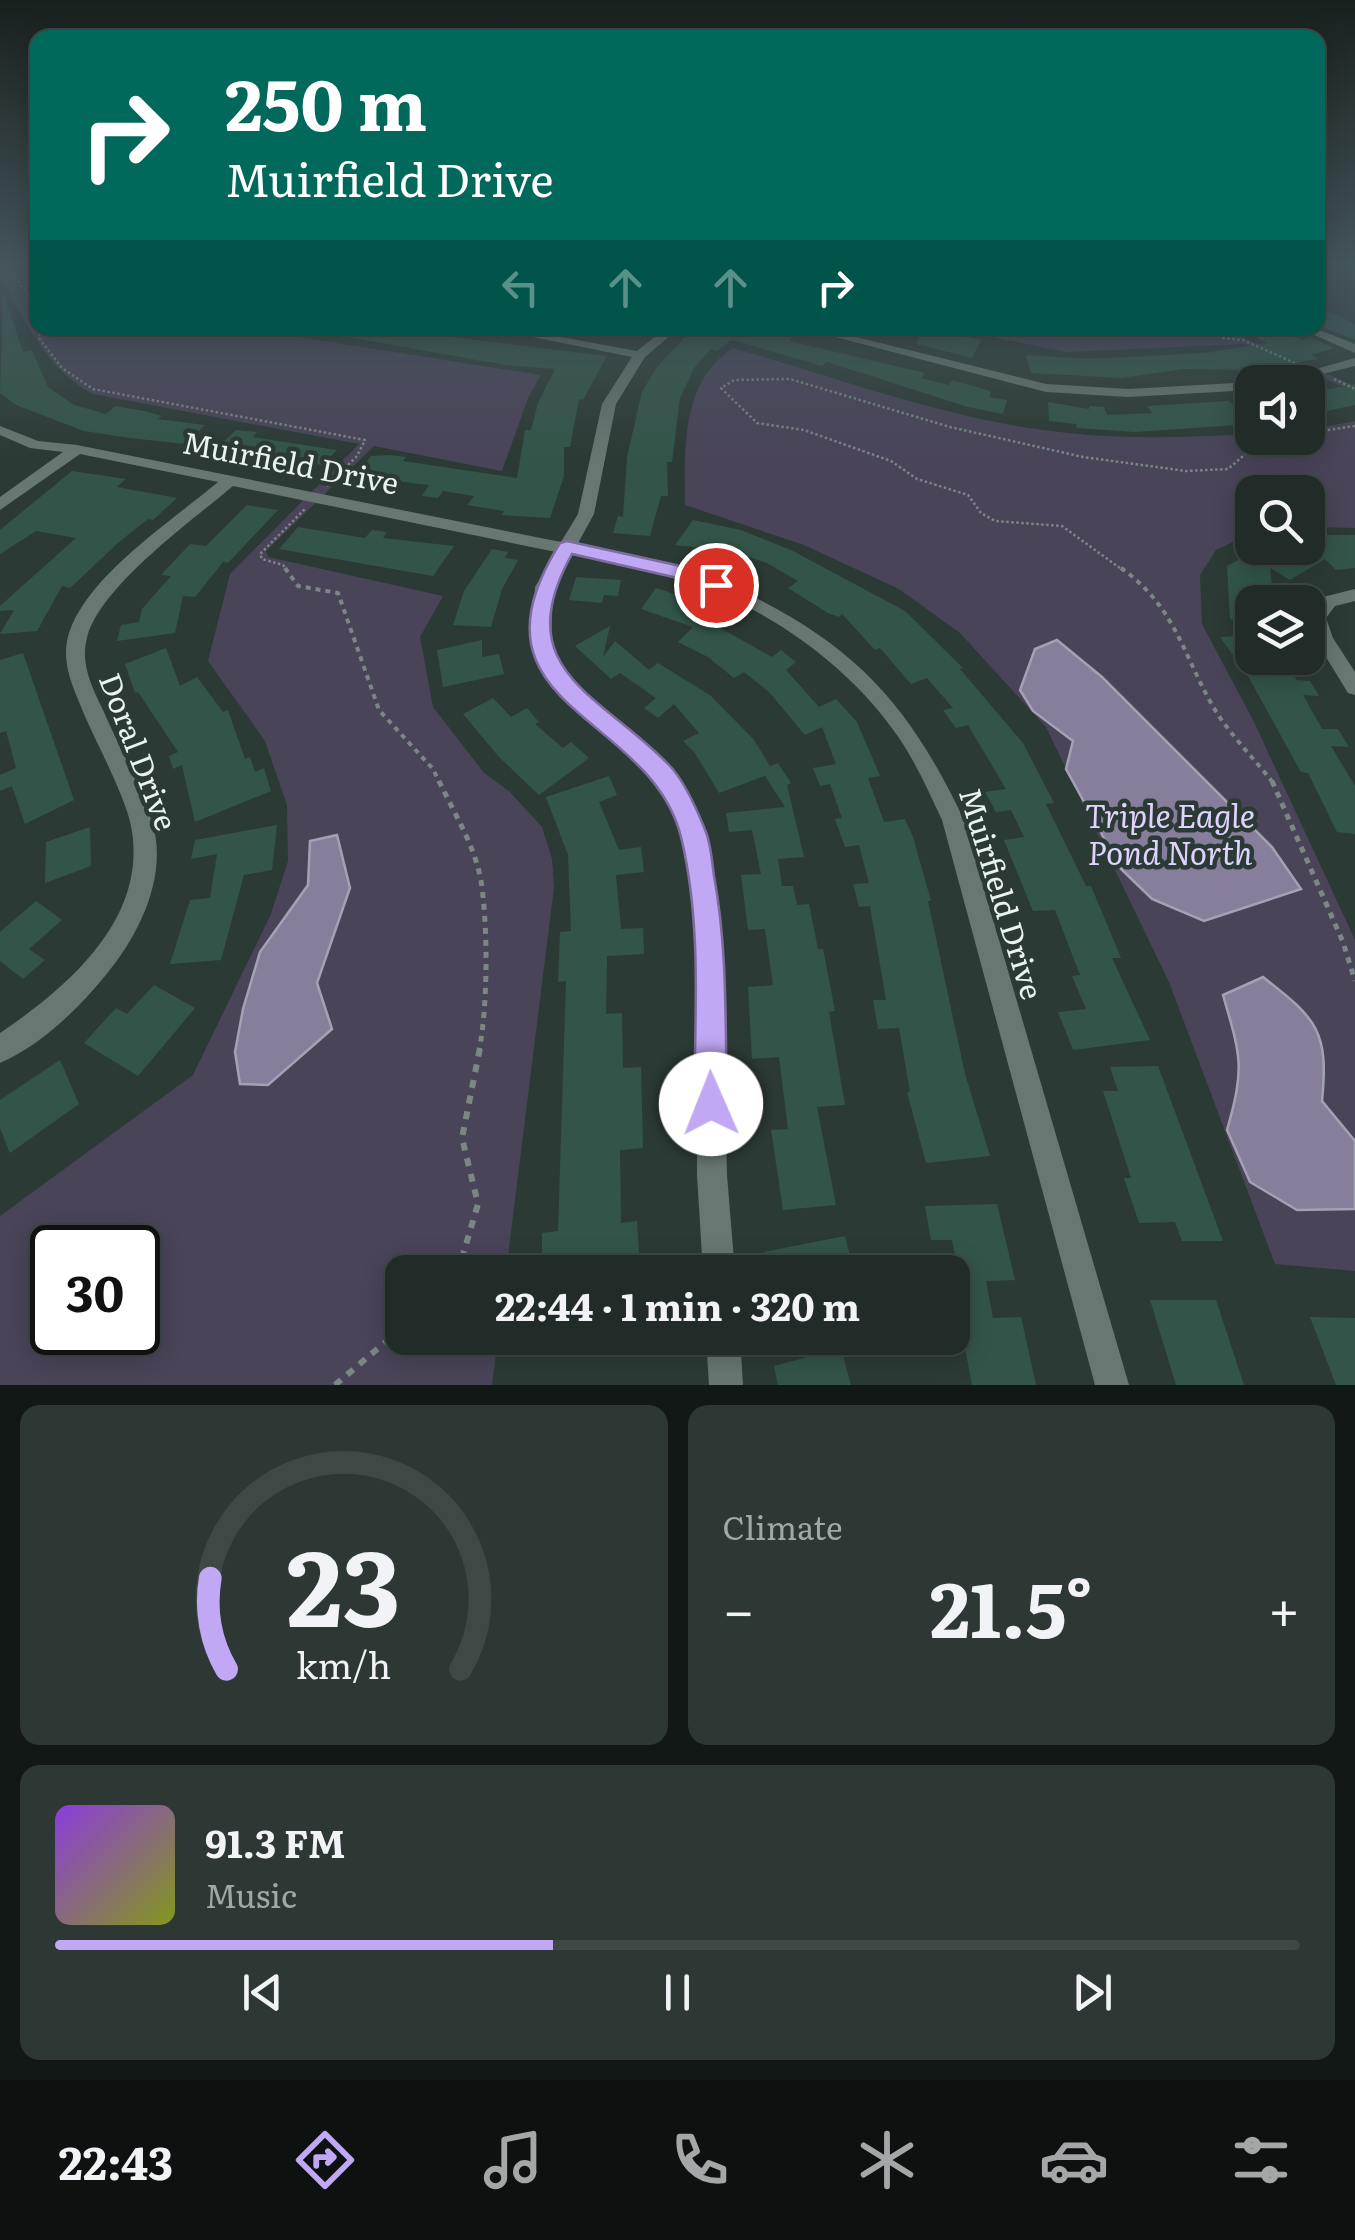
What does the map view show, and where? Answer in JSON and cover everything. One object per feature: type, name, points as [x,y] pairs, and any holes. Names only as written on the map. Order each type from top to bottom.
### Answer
[{"type":"street","points":[[532,335],[640,355]]},
{"type":"street","points":[[664,335],[640,355],[608,404],[593,492],[544,587],[541,649],[558,680],[664,775],[694,834],[709,927],[712,1175],[717,1255]]},
{"type":"street","points":[[835,335],[1046,388],[1128,393],[1235,387]]},
{"type":"street","points":[[1321,335],[1355,349]]},
{"type":"street","points":[[1325,372],[1355,362]]},
{"type":"street","name":"Muirfield Drive","points":[[0,430],[35,445],[77,449],[687,573],[744,597],[829,647],[892,712],[918,748],[953,820],[1112,1385]]},
{"type":"street","points":[[0,505],[77,449]]},
{"type":"street","name":"Doral Drive","points":[[0,1049],[40,1024],[97,968],[130,918],[142,888],[147,848],[142,824],[80,679],[74,660],[79,630],[106,590],[230,480]]},
{"type":"street","points":[[1355,595],[1329,600],[1316,617],[1324,639],[1355,688]]},
{"type":"street","points":[[724,1355],[726,1385]]},
{"type":"path","points":[[39,335],[59,365],[78,383],[93,389],[367,441],[301,516],[260,554],[262,559],[283,565],[298,586],[326,588],[338,594],[379,710],[433,769],[473,853],[481,881],[482,1036],[462,1138],[478,1204],[463,1255]]},
{"type":"path","points":[[1216,335],[1243,340],[1300,365]]},
{"type":"path","points":[[1325,376],[1355,388]]},
{"type":"path","points":[[1244,455],[1228,469],[1186,471],[1083,458],[950,426],[790,378],[734,380],[721,388],[757,423],[804,430],[891,461],[917,479],[968,495],[981,513],[995,521],[1062,526],[1146,588],[1177,628],[1212,705],[1279,790],[1343,942],[1355,981]]},
{"type":"path","points":[[1325,430],[1355,426]]},
{"type":"path","points":[[335,1385],[385,1342]]},
{"type":"shaded area","points":[[34,335],[287,335],[541,375],[528,398],[502,471],[374,446],[266,551],[268,557],[443,596],[420,637],[433,707],[484,773],[510,792],[542,827],[552,859],[554,887],[508,1255],[385,1255],[385,1355],[496,1355],[492,1385],[0,1385],[0,1216],[193,1075],[271,914],[288,861],[287,805],[265,741],[208,661],[230,574],[359,444],[93,394],[62,372]]},
{"type":"shaded area","points":[[982,335],[1237,335],[1306,365],[1294,365],[1246,344],[1066,352]]},
{"type":"shaded area","points":[[733,348],[941,409],[1068,433],[1137,437],[1235,435],[1235,455],[1325,455],[1325,427],[1355,421],[1355,528],[1325,527],[1325,475],[1235,475],[1235,541],[1216,550],[1200,575],[1202,624],[1254,722],[1355,940],[1355,1271],[1275,1264],[1169,982],[1046,727],[960,633],[899,589],[804,545],[685,505],[689,418],[703,379]]},
{"type":"shaded area","points":[[1325,373],[1355,386],[1355,392],[1325,379]]},
{"type":"water","name":"Triple Eagle Pond North","points":[[1057,640],[1102,677],[1272,847],[1301,889],[1204,921],[1152,899],[1121,869],[1066,769],[1073,741],[1033,711],[1020,690],[1035,649]]},
{"type":"water","points":[[337,835],[350,888],[317,983],[332,1029],[268,1085],[240,1084],[235,1052],[260,952],[308,885],[310,841]]},
{"type":"water","points":[[1263,977],[1307,1016],[1321,1042],[1322,1101],[1355,1141],[1355,1209],[1297,1210],[1250,1182],[1227,1130],[1238,1062],[1223,995]]},
{"type":"building","points":[[2,330],[16,330],[23,352],[32,350],[48,387],[74,405],[106,414],[115,406],[162,416],[157,419],[205,425],[185,444],[84,431],[16,405],[0,393]]},
{"type":"building","points":[[1329,330],[1355,330],[1355,340]]},
{"type":"building","points":[[437,335],[607,356],[583,400],[579,399],[570,447],[564,447],[564,476],[550,518],[502,515],[504,511],[467,505],[474,496],[443,491],[438,498],[422,496],[429,485],[389,480],[384,488],[367,486],[376,474],[358,472],[371,456],[390,455],[406,457],[403,461],[517,478],[525,430],[531,430],[538,403],[555,369],[505,365],[342,336]]},
{"type":"building","points":[[783,335],[792,337],[789,341],[925,373],[921,378],[949,385],[952,380],[991,391],[989,397],[1007,400],[1003,414],[968,407],[827,362],[822,366],[732,340],[716,351],[711,349],[694,368],[680,398],[672,462],[667,462],[668,496],[661,496],[650,536],[613,533],[618,516],[623,517],[627,457],[642,392],[656,368],[685,337]]},
{"type":"building","points":[[920,335],[981,340],[972,358],[916,344]]},
{"type":"building","points":[[1252,335],[1311,338],[1334,348],[1311,355],[1319,359],[1282,365],[1183,369],[1121,378],[1031,373],[1026,355],[1089,359],[1204,353],[1267,343]]},
{"type":"building","points":[[1355,384],[1355,405],[1325,411],[1325,390]]},
{"type":"building","points":[[1229,401],[1235,406],[1235,425],[1135,432],[1077,428],[1076,424],[1049,421],[1048,402],[1089,409],[1104,407],[1107,415],[1152,413],[1147,406]]},
{"type":"building","points":[[236,430],[257,432],[253,437],[337,450],[322,465],[311,463],[304,470],[210,455]]},
{"type":"building","points":[[72,471],[126,479],[117,487],[177,498],[153,520],[148,519],[119,542],[70,588],[62,586],[37,631],[0,634],[14,610],[0,611],[0,606],[76,538],[36,531],[0,554],[0,530]]},
{"type":"building","points":[[247,505],[278,510],[228,563],[223,562],[195,597],[183,596],[175,633],[117,641],[121,625],[139,622],[142,609],[171,576],[161,575],[190,544],[206,546]]},
{"type":"building","points":[[693,520],[741,530],[791,550],[905,611],[963,668],[960,669],[1023,743],[1054,803],[1046,804],[1086,886],[1091,886],[1121,958],[1112,958],[1150,1040],[1073,1050],[1058,1012],[1086,1009],[1072,976],[1080,975],[1055,910],[1033,911],[1004,840],[1024,837],[1011,810],[996,812],[985,792],[1006,789],[968,725],[956,728],[943,710],[953,708],[927,678],[911,684],[880,648],[875,650],[842,614],[839,617],[828,613],[788,588],[798,581],[767,563],[740,554],[732,563],[693,547],[675,545]]},
{"type":"building","points":[[298,527],[365,538],[372,530],[387,532],[383,538],[454,546],[433,576],[279,549]]},
{"type":"building","points":[[1325,535],[1355,535],[1355,568],[1336,570],[1325,559]]},
{"type":"building","points":[[492,549],[508,552],[505,558],[518,560],[502,589],[491,627],[453,625],[464,591]]},
{"type":"building","points":[[1235,562],[1235,565],[1315,565],[1290,580],[1270,568],[1272,585],[1235,585],[1235,620],[1230,619],[1227,566]]},
{"type":"building","points":[[576,577],[621,580],[618,596],[604,595],[602,603],[569,600]]},
{"type":"building","points":[[656,588],[699,602],[724,616],[715,625],[772,657],[781,650],[796,662],[786,670],[819,707],[836,699],[857,722],[880,776],[868,778],[884,822],[905,819],[913,837],[931,901],[965,1074],[990,1156],[926,1163],[907,1092],[899,1028],[878,1029],[873,1000],[886,1000],[870,906],[859,907],[853,884],[869,883],[859,845],[845,847],[835,819],[842,818],[830,784],[820,786],[813,768],[836,764],[822,727],[805,735],[769,692],[744,672],[734,678],[708,657],[678,642],[693,627],[641,609]]},
{"type":"building","points":[[610,626],[603,657],[615,641],[649,670],[658,663],[711,696],[754,740],[770,766],[778,763],[791,783],[787,785],[804,857],[778,859],[782,886],[793,886],[797,905],[809,904],[835,1011],[829,1012],[845,1105],[817,1107],[836,1205],[783,1210],[771,1130],[788,1129],[779,1057],[752,1059],[748,987],[773,985],[765,929],[748,930],[741,875],[761,874],[752,830],[729,832],[726,813],[785,807],[765,776],[719,793],[695,753],[683,741],[699,733],[674,704],[658,718],[644,708],[656,698],[620,673],[611,679],[575,646]]},
{"type":"building","points":[[1235,636],[1235,658],[1220,637]]},
{"type":"building","points":[[482,640],[482,657],[499,654],[504,674],[443,687],[437,650]]},
{"type":"building","points":[[166,648],[180,686],[197,677],[223,712],[228,710],[245,759],[250,757],[255,772],[264,768],[271,791],[195,822],[182,765],[173,769],[169,756],[178,752],[138,692],[135,693],[125,664]]},
{"type":"building","points":[[23,653],[74,800],[25,824],[12,786],[0,791],[0,775],[16,768],[6,731],[0,733],[0,660]]},
{"type":"building","points":[[1247,675],[1293,675],[1297,680],[1310,681],[1319,696],[1303,695],[1322,729],[1338,729],[1349,747],[1331,746],[1355,786],[1355,834],[1337,832],[1308,773],[1301,772]]},
{"type":"building","points":[[493,698],[511,717],[527,708],[539,722],[535,724],[563,748],[571,742],[589,758],[539,795],[499,757],[463,714]]},
{"type":"building","points":[[609,776],[617,795],[599,802],[619,850],[641,847],[644,872],[616,875],[621,929],[643,928],[644,954],[607,956],[606,1014],[622,1013],[623,1068],[641,1067],[643,1148],[620,1150],[621,1223],[637,1221],[639,1255],[542,1255],[542,1233],[558,1231],[566,981],[558,982],[560,932],[571,931],[568,855],[546,797]]},
{"type":"building","points":[[277,825],[272,870],[244,875],[221,960],[170,964],[190,900],[210,898],[217,854],[191,859],[195,840]]},
{"type":"building","points":[[90,827],[91,866],[45,883],[46,842]]},
{"type":"building","points":[[36,901],[62,920],[29,949],[45,960],[23,979],[0,961],[0,932]]},
{"type":"building","points":[[154,985],[195,1008],[138,1076],[84,1043],[116,1008],[127,1014]]},
{"type":"building","points":[[60,1060],[79,1104],[10,1153],[0,1128],[0,1100]]},
{"type":"building","points":[[1158,1066],[1223,1241],[1182,1241],[1175,1222],[1139,1223],[1124,1178],[1131,1178],[1103,1091],[1118,1091],[1110,1067]]},
{"type":"building","points":[[997,1204],[1015,1280],[986,1281],[993,1318],[1021,1317],[1036,1385],[972,1385],[966,1355],[970,1355],[970,1255],[955,1255],[952,1240],[931,1240],[925,1206]]},
{"type":"building","points":[[845,1236],[850,1255],[765,1255],[764,1252]]},
{"type":"building","points":[[1150,1300],[1216,1300],[1244,1385],[1176,1385]]},
{"type":"building","points":[[1310,1317],[1355,1318],[1355,1385],[1336,1385]]},
{"type":"building","points":[[815,1355],[843,1355],[851,1385],[778,1385],[774,1366]]},
{"type":"route","points":[[711,1104],[709,927],[694,834],[664,775],[589,712],[558,680],[541,649],[540,620],[544,587],[567,547],[687,573],[716,585]]}]
